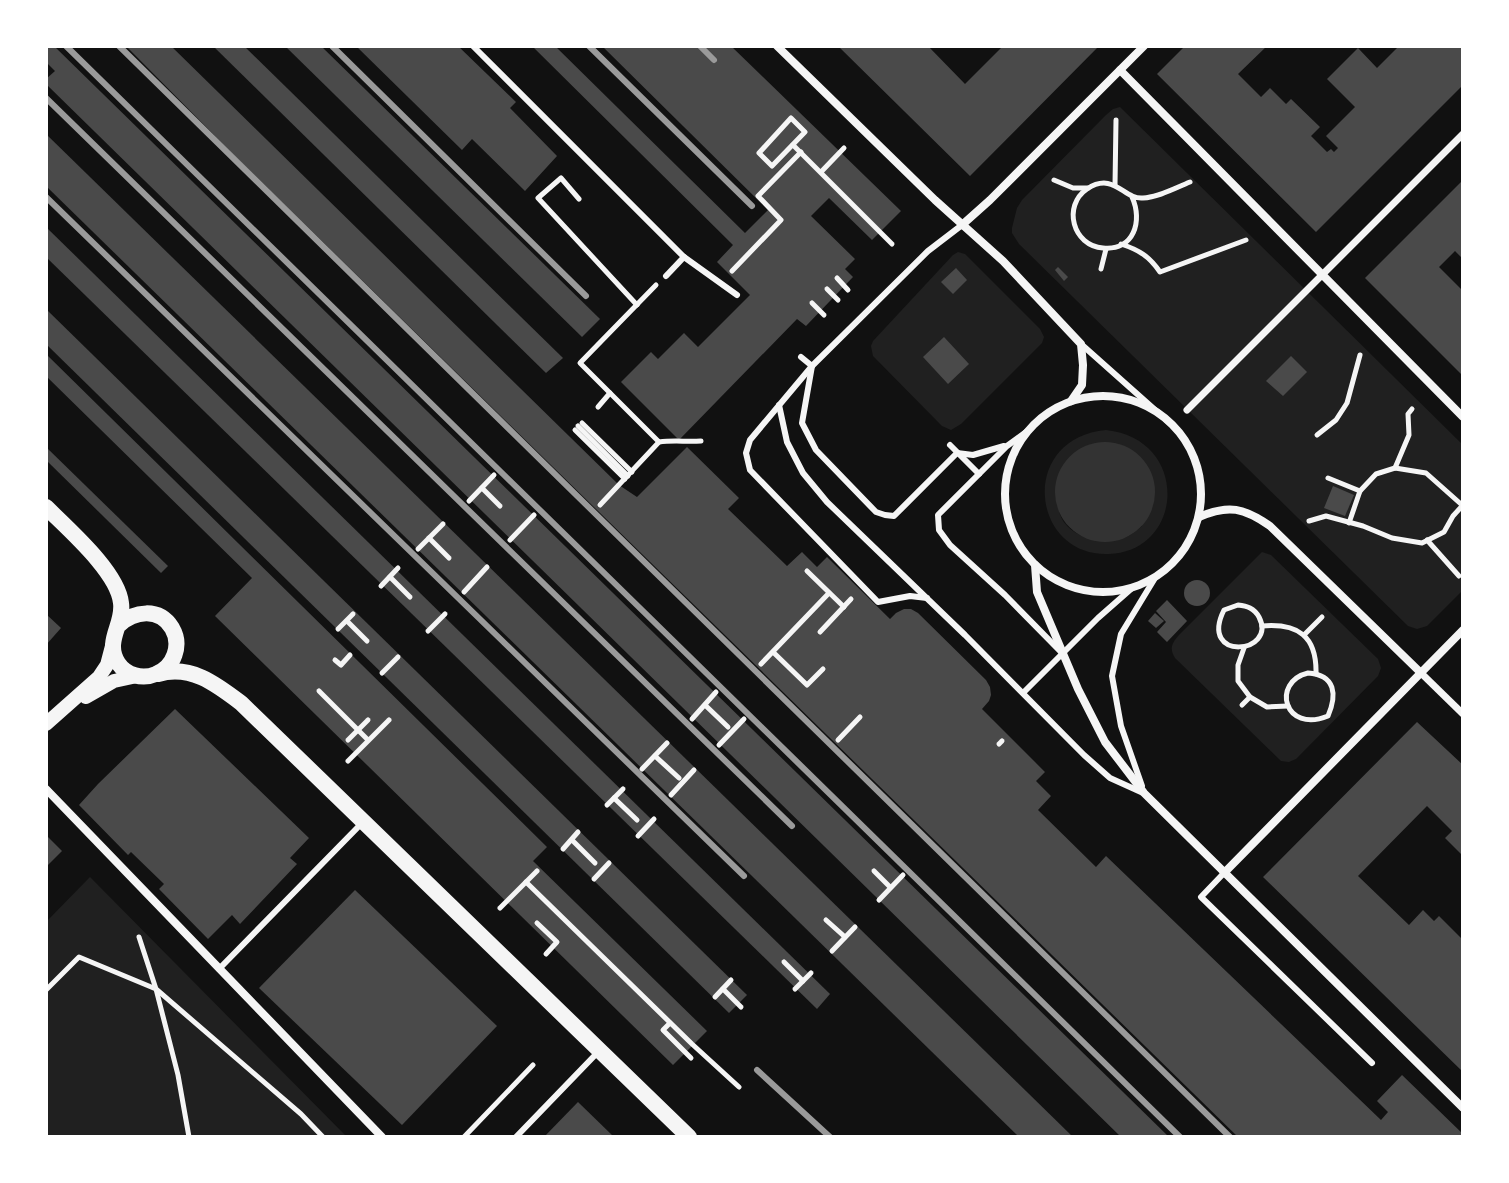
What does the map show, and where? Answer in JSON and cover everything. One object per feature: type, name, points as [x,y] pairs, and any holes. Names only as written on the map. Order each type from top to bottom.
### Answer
[{"type":"main road","points":[[46,507],[137,605],[166,621],[194,668],[241,703],[689,1137]]},
{"type":"main road","points":[[114,583],[121,603],[119,625],[112,645],[119,665],[137,676],[182,671],[208,681]]},
{"type":"main road","points":[[119,625],[136,614],[157,615]]},
{"type":"main road","points":[[158,674],[173,660],[176,639]]},
{"type":"street","points":[[777,46],[1003,261],[1068,328],[1081,344],[1083,365],[1082,385],[1071,401]]},
{"type":"street","points":[[962,225],[1144,46]]},
{"type":"street","points":[[1120,70],[1463,417]]},
{"type":"street","points":[[1187,410],[1463,134]]},
{"type":"street","points":[[1092,397],[1114,397],[1135,402],[1155,411],[1172,425],[1191,450],[1201,491],[1199,517],[1190,541],[1175,561],[1155,578],[1131,589],[1106,592],[1080,590],[1056,580],[1035,565],[1017,541],[1007,513],[1006,483],[1014,455],[1029,430],[1049,413],[1071,401],[1092,397]]},
{"type":"street","points":[[1199,517],[1214,510],[1231,509],[1252,513],[1270,526],[1463,714]]},
{"type":"street","points":[[1035,565],[1037,592],[1063,655],[1105,742],[1144,793],[1463,1108]]},
{"type":"street","points":[[1224,873],[1463,630]]},
{"type":"street","points":[[46,724],[104,670],[112,645]]},
{"type":"street","points":[[61,712],[114,681],[137,676]]},
{"type":"street","points":[[46,789],[382,1137]]},
{"type":"lane","points":[[473,46],[684,257],[737,295]]},
{"type":"lane","points":[[927,598],[910,596],[878,602],[750,470],[746,453],[750,440],[812,366],[928,251],[962,225]]},
{"type":"lane","points":[[666,276],[684,257]]},
{"type":"lane","points":[[1081,344],[1172,425]]},
{"type":"lane","points":[[801,357],[812,366]]},
{"type":"lane","points":[[812,366],[802,423],[816,450],[876,512],[894,516],[957,453]]},
{"type":"lane","points":[[779,405],[787,442],[813,487],[1084,755],[1110,778],[1144,793]]},
{"type":"lane","points":[[1029,430],[1007,446],[938,515],[939,530],[950,545],[1005,595],[1063,655]]},
{"type":"lane","points":[[950,445],[979,474]]},
{"type":"lane","points":[[957,453],[973,455],[1007,446]]},
{"type":"lane","points":[[1144,793],[1121,726],[1112,676],[1121,634],[1155,578]]},
{"type":"lane","points":[[1023,693],[1131,589]]},
{"type":"lane","points":[[219,969],[363,821]]},
{"type":"lane","points":[[1224,873],[1201,897],[1372,1063]]},
{"type":"lane","points":[[516,1137],[599,1051]]},
{"type":"path","points":[[791,118],[805,132],[793,145],[772,166],[759,153],[791,118]]},
{"type":"path","points":[[1115,185],[1116,120]]},
{"type":"path","points":[[793,145],[892,244]]},
{"type":"path","points":[[821,172],[844,148]]},
{"type":"path","points":[[729,274],[781,220],[758,196],[801,152]]},
{"type":"path","points":[[579,199],[561,178],[538,198],[637,305],[580,363],[659,442]]},
{"type":"path","points":[[1054,180],[1073,188],[1088,188]]},
{"type":"path","points":[[1132,197],[1142,198],[1190,182]]},
{"type":"path","points":[[1096,184],[1115,185],[1132,197],[1137,207],[1135,229],[1121,244],[1106,249],[1096,247],[1079,235],[1074,225],[1075,204],[1080,195],[1096,184]]},
{"type":"path","points":[[1121,244],[1143,252],[1160,272],[1246,240]]},
{"type":"path","points":[[1101,269],[1106,249]]},
{"type":"path","points":[[837,278],[848,290]]},
{"type":"path","points":[[827,289],[838,300]]},
{"type":"path","points":[[812,303],[824,315]]},
{"type":"path","points":[[1317,435],[1336,420],[1347,403],[1360,355]]},
{"type":"path","points":[[598,407],[610,393]]},
{"type":"path","points":[[1395,468],[1409,435],[1408,414],[1412,409]]},
{"type":"path","points":[[578,426],[628,475]]},
{"type":"path","points":[[600,505],[659,442],[701,441]]},
{"type":"path","points":[[1309,521],[1326,516],[1392,538],[1422,543],[1444,532],[1463,505],[1426,473],[1395,468],[1376,474],[1360,491],[1349,523]]},
{"type":"path","points":[[469,501],[494,475]]},
{"type":"path","points":[[1328,478],[1360,491]]},
{"type":"path","points":[[482,488],[500,506]]},
{"type":"path","points":[[510,540],[534,515]]},
{"type":"path","points":[[418,549],[443,524]]},
{"type":"path","points":[[429,538],[449,558]]},
{"type":"path","points":[[1427,540],[1459,576]]},
{"type":"path","points":[[464,592],[487,567]]},
{"type":"path","points":[[381,586],[398,568]]},
{"type":"path","points":[[807,571],[844,607]]},
{"type":"path","points":[[390,577],[410,597]]},
{"type":"path","points":[[761,664],[829,593]]},
{"type":"path","points":[[820,632],[851,599]]},
{"type":"path","points":[[1238,605],[1257,613],[1262,626],[1258,638],[1244,648],[1230,646],[1220,636],[1219,623],[1224,610],[1238,605]]},
{"type":"path","points":[[338,629],[353,614]]},
{"type":"path","points":[[428,631],[445,614]]},
{"type":"path","points":[[1305,634],[1322,617]]},
{"type":"path","points":[[347,621],[367,641]]},
{"type":"path","points":[[1262,626],[1278,625],[1305,634],[1314,650],[1316,674]]},
{"type":"path","points":[[1244,648],[1238,665],[1238,681],[1250,697],[1267,707],[1288,706]]},
{"type":"path","points":[[773,652],[807,685],[823,669]]},
{"type":"path","points":[[335,660],[341,665],[350,655]]},
{"type":"path","points":[[382,673],[398,657]]},
{"type":"path","points":[[1316,674],[1332,688],[1333,702],[1328,716],[1305,720],[1298,718],[1288,706],[1286,699],[1290,684],[1301,675],[1316,674]]},
{"type":"path","points":[[319,691],[368,740]]},
{"type":"path","points":[[692,719],[716,692]]},
{"type":"path","points":[[1242,705],[1250,697]]},
{"type":"path","points":[[705,705],[732,732]]},
{"type":"path","points":[[838,740],[860,717]]},
{"type":"path","points":[[719,745],[744,719]]},
{"type":"path","points":[[348,740],[368,720]]},
{"type":"path","points":[[348,761],[389,720]]},
{"type":"path","points":[[642,769],[667,743]]},
{"type":"path","points":[[655,756],[683,782]]},
{"type":"path","points":[[671,795],[694,770]]},
{"type":"path","points":[[607,805],[623,789]]},
{"type":"path","points":[[614,798],[637,820]]},
{"type":"path","points":[[638,836],[647,830],[654,819]]},
{"type":"path","points":[[563,849],[578,832]]},
{"type":"path","points":[[572,840],[595,863]]},
{"type":"path","points":[[594,879],[605,872],[609,863]]},
{"type":"path","points":[[500,908],[537,871]]},
{"type":"path","points":[[874,871],[891,888]]},
{"type":"path","points":[[879,900],[903,875]]},
{"type":"path","points":[[526,882],[739,1087]]},
{"type":"path","points":[[538,906],[544,899]]},
{"type":"path","points":[[826,920],[845,937]]},
{"type":"path","points":[[537,923],[557,942],[546,954]]},
{"type":"path","points":[[832,951],[855,927]]},
{"type":"path","points":[[139,937],[178,1075],[189,1137]]},
{"type":"path","points":[[46,990],[79,957],[156,989],[301,1114],[323,1137]]},
{"type":"path","points":[[784,962],[803,981]]},
{"type":"path","points":[[795,989],[811,973]]},
{"type":"path","points":[[715,997],[731,980]]},
{"type":"path","points":[[723,989],[741,1007]]},
{"type":"path","points":[[670,1023],[663,1030],[691,1058]]},
{"type":"path","points":[[464,1137],[533,1065]]},
{"type":"shaded area","points":[[1120,107],[1463,445],[1463,590],[1427,626],[1417,629],[1408,626],[1019,244],[1012,233],[1017,208],[1022,200],[1106,115]]},
{"type":"shaded area","points":[[958,252],[965,254],[1040,329],[1044,337],[1042,343],[961,424],[951,430],[942,426],[873,356],[871,346]]},
{"type":"shaded area","points":[[1106,430],[1133,438],[1153,453],[1164,472],[1168,494],[1164,516],[1152,535],[1134,548],[1109,554],[1083,550],[1063,537],[1050,518],[1045,496],[1047,474],[1058,453],[1078,438]],"holes":[[[1080,450],[1142,526],[1132,534],[1112,541],[1084,537],[1068,526],[1062,519],[1059,506],[1062,473],[1069,459]]]},
{"type":"shaded area","points":[[1105,442],[1124,446],[1140,457],[1151,473],[1155,492],[1151,511],[1140,527],[1124,538],[1105,542],[1086,538],[1070,527],[1059,511],[1055,492],[1059,473],[1070,457],[1086,446]]},
{"type":"shaded area","points":[[1262,552],[1271,555],[1378,659],[1381,668],[1378,676],[1296,759],[1289,762],[1281,761],[1175,658],[1172,651],[1179,635]]},
{"type":"shaded area","points":[[90,877],[347,1137],[46,1137],[46,922]]},
{"type":"building","points":[[46,46],[54,46],[1169,1137],[1121,1137],[46,84],[46,79],[55,71],[46,62]]},
{"type":"building","points":[[126,46],[171,46],[619,485],[637,497],[687,447],[739,498],[728,509],[787,566],[802,552],[817,567],[827,557],[890,619],[904,609],[918,613],[986,680],[991,695],[982,709],[1045,772],[1036,781],[1051,796],[1038,810],[1096,867],[1106,856],[1381,1120],[1388,1112],[1377,1101],[1402,1075],[1463,1137],[1238,1137]]},
{"type":"building","points":[[213,46],[244,46],[563,358],[546,373]]},
{"type":"building","points":[[285,46],[321,46],[600,319],[582,337]]},
{"type":"building","points":[[356,46],[458,46],[516,102],[510,108],[557,156],[525,191],[472,139],[462,150]]},
{"type":"building","points":[[532,46],[555,46],[745,233],[768,210],[602,46],[731,46],[901,211],[872,240],[829,198],[811,216],[855,259],[845,269],[853,277],[806,326],[797,319],[679,440],[621,382],[651,352],[658,359],[684,333],[698,347],[750,295],[717,262],[733,245]]},
{"type":"building","points":[[838,46],[928,46],[965,84],[1003,46],[1099,46],[970,176]]},
{"type":"building","points":[[1185,46],[1267,46],[1238,74],[1261,97],[1270,88],[1286,104],[1291,99],[1320,127],[1311,136],[1327,152],[1338,148],[1326,136],[1355,107],[1327,79],[1358,48],[1377,68],[1399,46],[1463,46],[1463,85],[1316,232],[1157,74]]},
{"type":"building","points":[[46,134],[1073,1137],[1019,1137],[46,186]]},
{"type":"building","points":[[1463,180],[1463,259],[1455,251],[1439,267],[1463,291],[1463,376],[1365,278]]},
{"type":"building","points":[[46,227],[830,994],[817,1009],[46,257]]},
{"type":"building","points":[[1058,267],[1068,277],[1064,281],[1055,270]]},
{"type":"building","points":[[956,268],[967,280],[953,294],[941,282]]},
{"type":"building","points":[[46,309],[747,995],[729,1013],[46,344]]},
{"type":"building","points":[[944,337],[969,364],[948,384],[923,357]]},
{"type":"building","points":[[46,354],[547,847],[533,861],[707,1031],[673,1065],[215,616],[252,578],[46,376]]},
{"type":"building","points":[[1291,356],[1307,372],[1283,396],[1266,381]]},
{"type":"building","points":[[46,447],[168,566],[161,573],[46,460]]},
{"type":"building","points":[[1333,486],[1354,495],[1345,516],[1324,508]]},
{"type":"building","points":[[1197,580],[1206,584],[1210,593],[1206,602],[1197,606],[1188,602],[1184,593],[1188,584]]},
{"type":"building","points":[[1167,600],[1187,621],[1167,642],[1157,632],[1166,622],[1156,611]]},
{"type":"building","points":[[1155,613],[1164,621],[1156,628],[1148,621]]},
{"type":"building","points":[[46,614],[61,628],[46,645]]},
{"type":"building","points":[[175,709],[309,838],[290,858],[297,864],[240,924],[232,915],[208,939],[159,889],[164,884],[131,852],[128,855],[79,805]]},
{"type":"building","points":[[1417,722],[1463,765],[1463,856],[1445,838],[1452,831],[1427,806],[1358,876],[1409,925],[1423,910],[1434,921],[1439,916],[1463,940],[1463,1072],[1263,877]]},
{"type":"building","points":[[46,835],[62,851],[46,867]]},
{"type":"building","points":[[355,890],[497,1026],[402,1125],[259,988]]},
{"type":"building","points":[[578,1102],[614,1137],[544,1137]]},
{"type":"railway","points":[[66,46],[1180,1137]]},
{"type":"railway","points":[[119,46],[1230,1137]]},
{"type":"railway","points":[[332,46],[586,296]]},
{"type":"railway","points":[[589,46],[752,206]]},
{"type":"railway","points":[[700,46],[714,60]]},
{"type":"railway","points":[[46,98],[792,826]]},
{"type":"railway","points":[[46,197],[744,876]]},
{"type":"railway","points":[[757,1070],[830,1137]]}]
